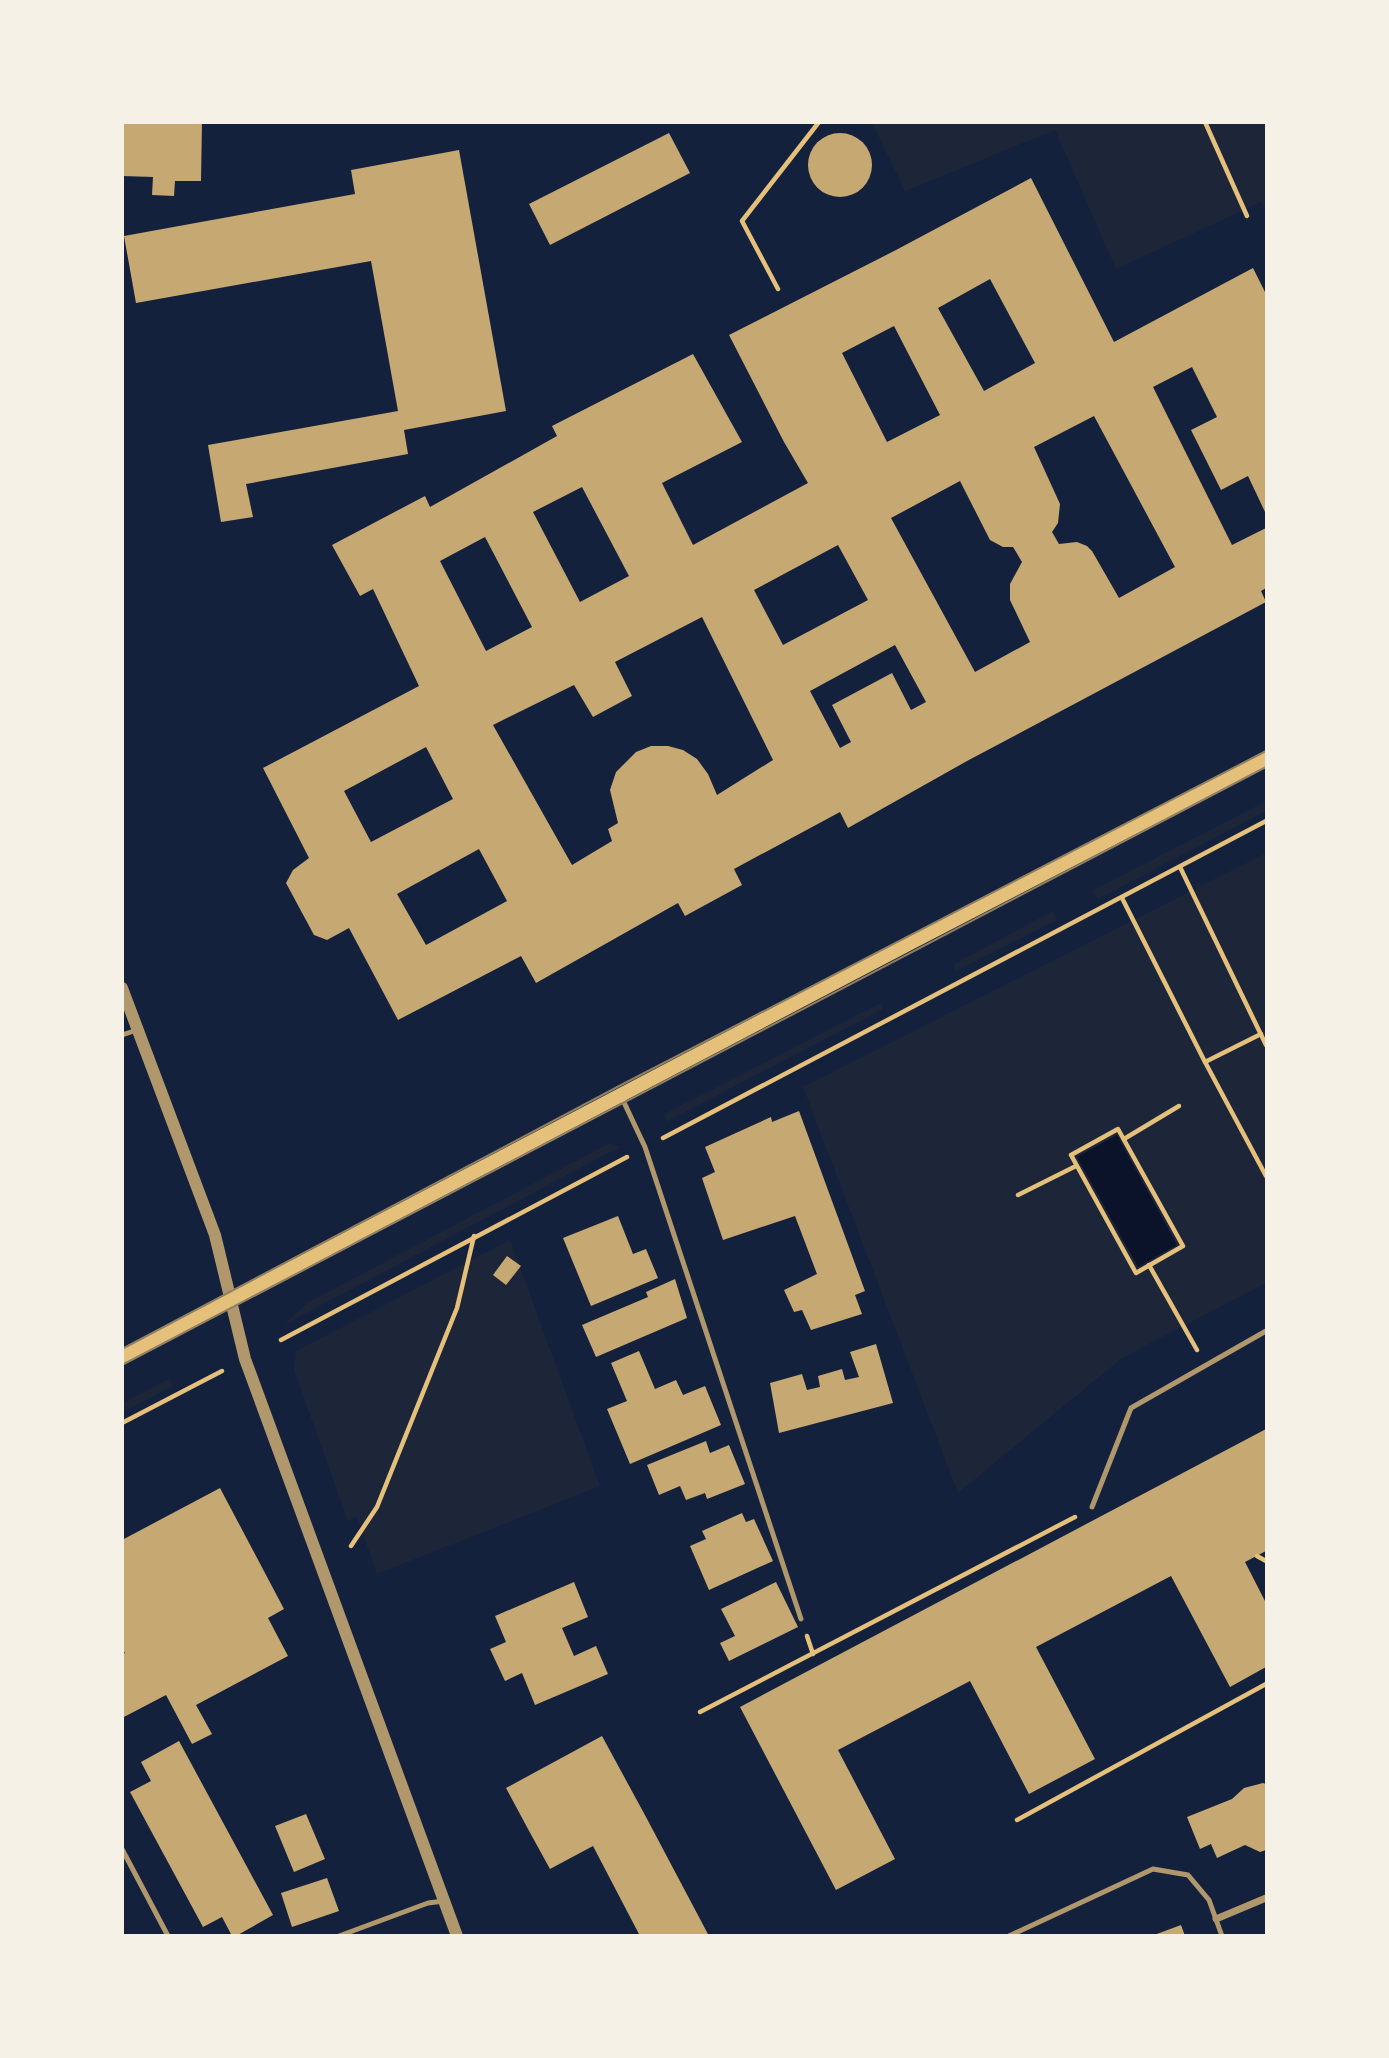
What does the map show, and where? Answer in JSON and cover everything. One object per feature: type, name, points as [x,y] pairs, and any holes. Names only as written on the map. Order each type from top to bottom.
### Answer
[{"type":"main road","points":[[122,1357],[1266,759]]},
{"type":"street","points":[[122,988],[215,1235],[245,1359],[457,1936]]},
{"type":"street","points":[[1216,1919],[1266,1898]]},
{"type":"lane","points":[[122,1035],[137,1030]]},
{"type":"lane","points":[[621,1095],[645,1147],[802,1619]]},
{"type":"lane","points":[[1092,1507],[1131,1408],[1266,1331]]},
{"type":"lane","points":[[122,1849],[168,1936]]},
{"type":"lane","points":[[1009,1936],[1153,1869],[1188,1875],[1209,1900],[1222,1936]]},
{"type":"lane","points":[[339,1936],[428,1903],[444,1900]]},
{"type":"path","points":[[778,289],[742,221],[819,122]]},
{"type":"path","points":[[1205,122],[1247,216]]},
{"type":"path","points":[[281,1340],[1266,821]]},
{"type":"path","points":[[1180,867],[1266,1045]]},
{"type":"path","points":[[1122,898],[1266,1176]]},
{"type":"path","points":[[1205,1062],[1261,1034]]},
{"type":"path","points":[[1124,1139],[1179,1106]]},
{"type":"path","points":[[1118,1129],[1183,1246],[1136,1273],[1076,1166],[1071,1156],[1118,1129]]},
{"type":"path","points":[[1258,1160],[1266,1155]]},
{"type":"path","points":[[1018,1195],[1076,1166]]},
{"type":"path","points":[[351,1546],[377,1507],[457,1308],[474,1236]]},
{"type":"path","points":[[1149,1265],[1205,1364]]},
{"type":"path","points":[[122,1423],[222,1371]]},
{"type":"path","points":[[700,1712],[1070,1520]]},
{"type":"path","points":[[1257,1556],[1266,1561]]},
{"type":"path","points":[[1017,1820],[1266,1684]]},
{"type":"shaded area","points":[[872,123],[1266,123],[1266,211],[1261,202],[1116,269],[1055,130],[905,191]]},
{"type":"shaded area","points":[[1266,801],[1266,811],[1098,899],[1092,891]]},
{"type":"shaded area","points":[[1266,853],[1266,1283],[1122,1358],[958,1493],[803,1087]]},
{"type":"shaded area","points":[[1053,911],[1057,920],[956,971],[954,964]]},
{"type":"shaded area","points":[[881,1003],[883,1009],[666,1122],[665,1115],[670,1111]]},
{"type":"shaded area","points":[[1117,1135],[1177,1245],[1138,1267],[1077,1157]]},
{"type":"shaded area","points":[[608,1144],[620,1147],[282,1326],[307,1303]]},
{"type":"shaded area","points":[[510,1240],[600,1486],[377,1574],[357,1517],[348,1521],[294,1370],[296,1351]]},
{"type":"shaded area","points":[[169,1379],[173,1386],[123,1412],[123,1403]]},
{"type":"building","points":[[123,122],[202,122],[201,181],[175,181],[174,196],[152,195],[153,177],[122,176]]},
{"type":"building","points":[[669,133],[690,173],[550,245],[529,204]]},
{"type":"building","points":[[834,133],[846,133],[863,142],[870,153],[870,177],[863,188],[846,197],[834,197],[822,192],[813,183],[808,171],[808,159],[813,147],[822,138]]},
{"type":"building","points":[[459,150],[506,411],[404,430],[408,454],[246,484],[253,517],[221,522],[208,445],[398,411],[371,261],[136,303],[124,236],[355,194],[351,170]]},
{"type":"building","points":[[1031,178],[1114,342],[1253,268],[1266,294],[1266,514],[1248,476],[1221,490],[1191,430],[1217,417],[1192,367],[1153,387],[1232,545],[1266,528],[1266,588],[1261,591],[1266,602],[967,761],[848,828],[840,812],[734,869],[742,885],[685,916],[678,903],[536,983],[521,956],[398,1020],[349,928],[327,940],[314,935],[286,883],[293,870],[309,858],[263,768],[419,686],[373,589],[360,596],[332,545],[425,496],[430,507],[557,436],[552,426],[693,354],[742,442],[662,483],[693,545],[808,483],[729,335]],"holes":[[[990,279],[1035,363],[984,391],[938,308]],[[894,326],[940,415],[887,442],[842,353]],[[1094,416],[1175,567],[1119,598],[1087,546],[1077,542],[1059,544],[1052,532],[1058,523],[1060,504],[1034,447]],[[960,481],[990,540],[1003,547],[1013,547],[1022,562],[1010,584],[1010,600],[1030,642],[975,672],[891,518]],[[582,487],[629,576],[580,602],[533,512]],[[485,537],[532,627],[486,651],[440,561]],[[838,545],[868,600],[783,645],[754,590]],[[702,617],[773,760],[717,795],[708,774],[697,759],[683,750],[668,746],[651,746],[636,752],[616,772],[610,790],[618,823],[608,829],[612,841],[572,865],[493,725],[574,685],[593,717],[632,696],[615,662]],[[895,645],[926,702],[911,710],[892,673],[832,705],[851,742],[840,748],[810,691]],[[426,747],[453,799],[371,842],[344,791]],[[479,849],[507,901],[426,945],[397,894]]]},
{"type":"building","points":[[799,1111],[865,1291],[855,1295],[862,1314],[811,1330],[802,1310],[794,1312],[784,1290],[817,1274],[795,1216],[723,1240],[702,1178],[715,1172],[705,1147],[771,1117],[772,1122]]},
{"type":"building","points":[[618,1216],[633,1254],[646,1249],[658,1278],[591,1306],[563,1238]]},
{"type":"building","points":[[507,1256],[521,1266],[506,1285],[493,1275]]},
{"type":"building","points":[[675,1279],[687,1318],[596,1357],[582,1325],[648,1297],[646,1292]]},
{"type":"building","points":[[876,1344],[893,1403],[779,1433],[770,1383],[802,1374],[807,1390],[820,1387],[818,1376],[842,1369],[845,1380],[859,1377],[850,1352]]},
{"type":"building","points":[[639,1351],[655,1389],[676,1380],[683,1395],[705,1386],[721,1425],[630,1464],[607,1409],[627,1401],[611,1363]]},
{"type":"building","points":[[1266,1429],[1266,1551],[1245,1562],[1266,1603],[1266,1667],[1230,1687],[1171,1576],[1036,1647],[1095,1759],[1029,1794],[970,1681],[838,1750],[895,1859],[836,1890],[740,1707]]},
{"type":"building","points":[[706,1441],[710,1453],[729,1445],[745,1484],[707,1499],[705,1493],[686,1500],[680,1486],[659,1495],[647,1465]]},
{"type":"building","points":[[220,1488],[284,1609],[268,1618],[288,1656],[196,1705],[212,1734],[192,1744],[166,1695],[122,1718],[122,1654],[125,1653],[122,1649],[122,1540]]},
{"type":"building","points":[[742,1513],[746,1522],[754,1519],[773,1561],[709,1590],[690,1546],[706,1539],[702,1531]]},
{"type":"building","points":[[574,1582],[588,1617],[562,1628],[574,1656],[596,1646],[608,1674],[535,1705],[522,1673],[505,1681],[490,1649],[506,1642],[495,1616]]},
{"type":"building","points":[[776,1582],[798,1627],[729,1661],[720,1643],[735,1636],[721,1609]]},
{"type":"building","points":[[602,1736],[709,1936],[640,1936],[593,1846],[550,1869],[506,1788]]},
{"type":"building","points":[[179,1741],[273,1915],[236,1936],[232,1936],[222,1917],[203,1927],[130,1792],[151,1781],[141,1762]]},
{"type":"building","points":[[1266,1784],[1266,1850],[1260,1852],[1245,1845],[1217,1858],[1211,1844],[1200,1849],[1187,1817],[1232,1799],[1244,1788]]},
{"type":"building","points":[[306,1814],[325,1859],[294,1872],[275,1826]]},
{"type":"building","points":[[327,1878],[339,1911],[292,1927],[281,1893]]},
{"type":"building","points":[[1181,1925],[1185,1936],[1154,1936],[1154,1935]]},
{"type":"tram line","points":[[122,1349],[623,1084],[1266,751]]},
{"type":"tram line","points":[[122,1365],[1266,767]]}]
